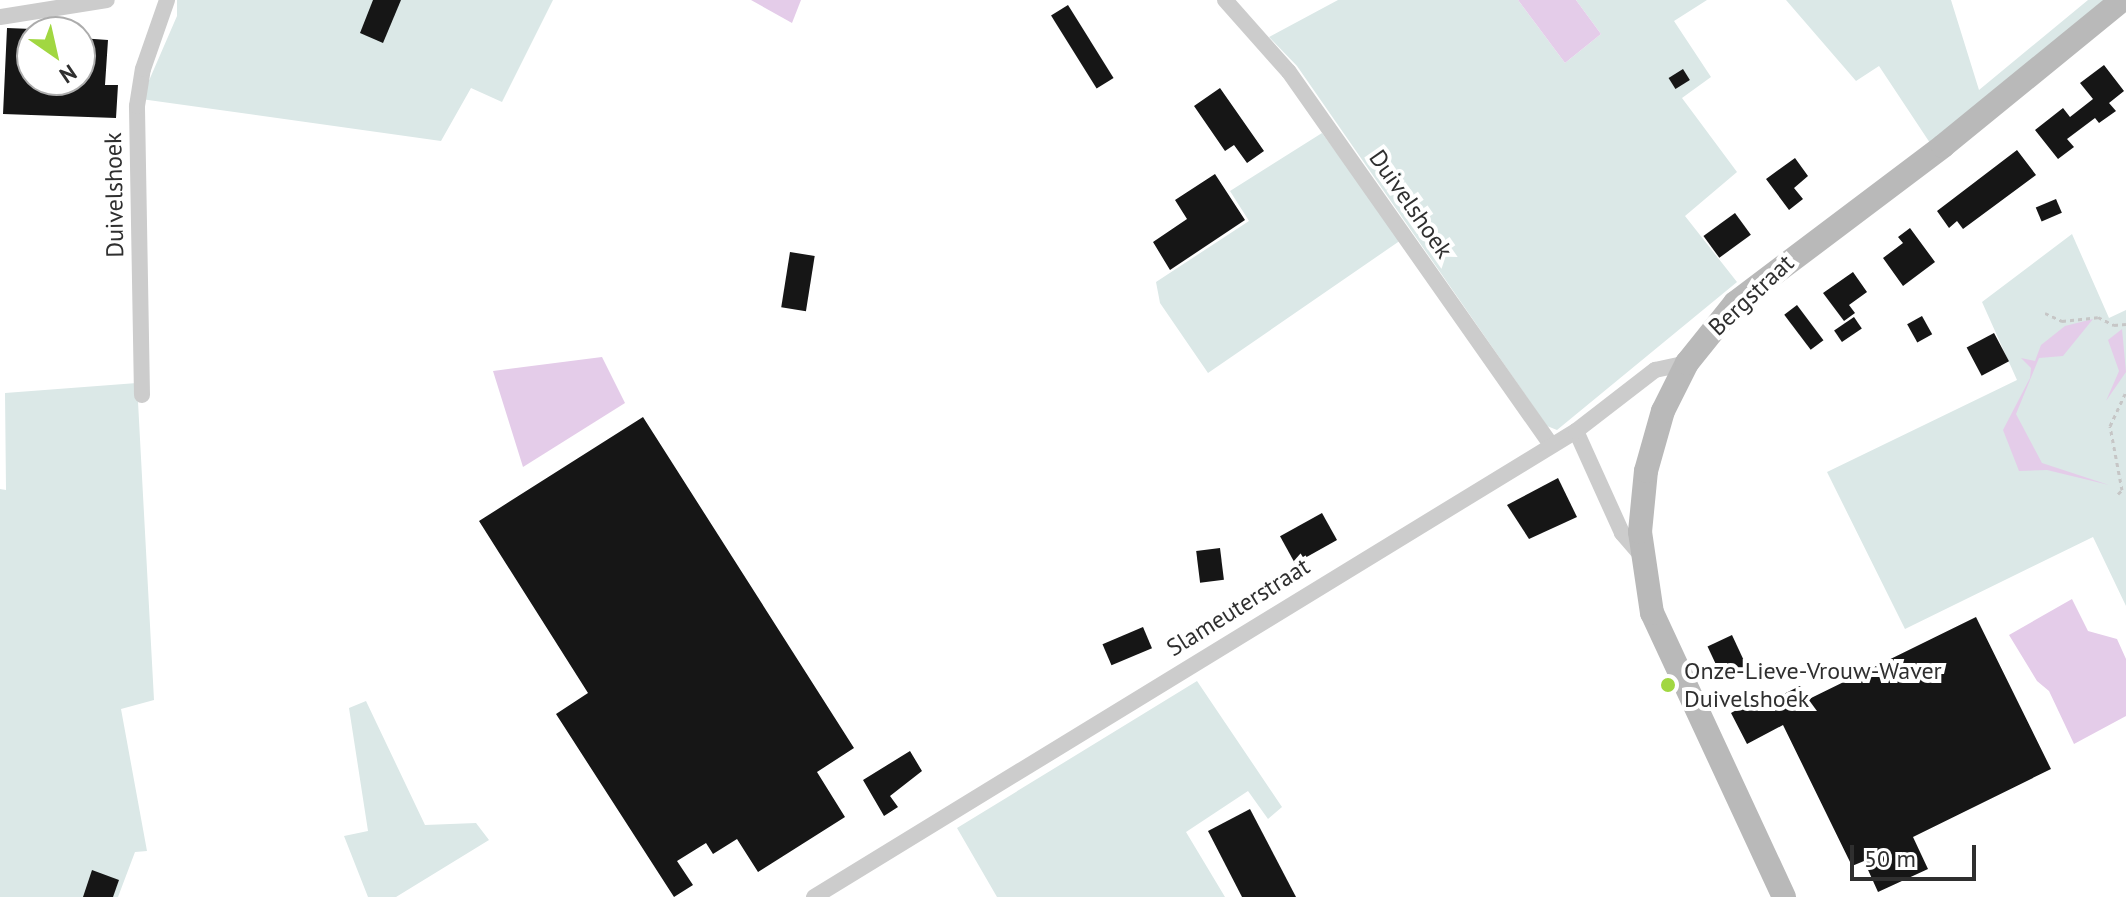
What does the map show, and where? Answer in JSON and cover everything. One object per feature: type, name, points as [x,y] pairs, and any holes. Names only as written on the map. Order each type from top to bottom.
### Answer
[{"type":"street","points":[[0,17],[107,0]]},
{"type":"street","name":"Duivelshoek","points":[[142,395],[137,106],[143,69],[167,0]]},
{"type":"street","name":"Duivelshoek","points":[[1225,0],[1289,72],[1550,443]]},
{"type":"street","name":"Bergstraat","points":[[1784,897],[1652,613],[1640,554],[1652,440],[1687,363],[1761,280],[1943,146],[2122,0]]},
{"type":"street","name":"Slameuterstraat","points":[[814,897],[1550,443],[1576,431],[1655,370],[1687,363]]},
{"type":"street","points":[[1576,431],[1622,533],[1640,554]]},
{"type":"path","points":[[2045,313],[2062,321],[2098,317],[2114,325],[2126,324]]},
{"type":"path","points":[[2118,494],[2122,490],[2110,426],[2126,392]]},
{"type":"shaded area","points":[[177,0],[553,0],[502,102],[471,88],[441,141],[141,99],[177,16]]},
{"type":"shaded area","points":[[751,0],[801,0],[792,23]]},
{"type":"shaded area","points":[[1338,0],[1518,0],[1565,63],[1601,34],[1576,0],[1707,0],[1674,21],[1711,77],[1682,98],[1737,172],[1685,216],[1737,282],[1557,430],[1547,426],[1297,66],[1269,37]]},
{"type":"shaded area","points":[[1518,0],[1576,0],[1601,34],[1565,63]]},
{"type":"shaded area","points":[[1786,0],[1951,0],[1979,90],[2088,0],[2118,0],[1932,146],[1879,66],[1856,81]]},
{"type":"shaded area","points":[[1322,133],[1401,240],[1208,373],[1160,303],[1156,282],[1249,221],[1230,191]]},
{"type":"shaded area","points":[[2072,234],[2109,318],[2126,310],[2126,606],[2093,537],[1905,629],[1827,472],[2017,380],[1982,302]]},
{"type":"shaded area","points":[[2093,319],[2063,356],[2039,358],[2016,414],[2042,463],[2109,485],[2047,470],[2019,471],[2003,430],[2030,378],[2031,368],[2021,358],[2035,361],[2041,345],[2065,326]]},
{"type":"shaded area","points":[[2122,329],[2126,372],[2106,401],[2119,371],[2108,340]]},
{"type":"shaded area","points":[[602,357],[625,403],[523,467],[493,371]]},
{"type":"shaded area","points":[[137,383],[154,700],[121,709],[147,851],[135,852],[118,897],[0,897],[0,489],[6,490],[5,393]]},
{"type":"shaded area","points":[[2072,599],[2088,631],[2117,639],[2126,659],[2126,716],[2074,744],[2049,691],[2037,681],[2009,635]]},
{"type":"shaded area","points":[[1197,681],[1282,807],[1268,819],[1248,791],[1186,832],[1225,897],[997,897],[957,828]]},
{"type":"shaded area","points":[[366,701],[425,825],[476,823],[489,840],[396,897],[368,897],[344,836],[368,831],[349,708]]},
{"type":"building","points":[[373,0],[401,0],[383,43],[360,33]]},
{"type":"building","points":[[1068,5],[1114,78],[1097,89],[1051,16]]},
{"type":"building","points":[[7,28],[16,28],[16,96],[96,96],[96,39],[108,40],[105,85],[118,85],[116,118],[3,114]]},
{"type":"building","points":[[2104,65],[2124,91],[2109,103],[2116,111],[2099,123],[2095,118],[2067,139],[2074,147],[2058,159],[2035,130],[2063,108],[2070,117],[2093,99],[2080,83]]},
{"type":"building","points":[[1683,69],[1690,80],[1675,89],[1669,78]]},
{"type":"building","points":[[1220,88],[1264,151],[1247,163],[1234,145],[1225,151],[1194,106]]},
{"type":"building","points":[[2017,150],[2036,175],[1963,229],[1957,221],[1949,228],[1937,211]]},
{"type":"building","points":[[1795,158],[1808,176],[1794,188],[1803,199],[1789,210],[1766,179]]},
{"type":"building","points":[[1215,174],[1245,220],[1170,270],[1153,242],[1187,219],[1175,200]]},
{"type":"building","points":[[2056,199],[2062,213],[2042,221],[2036,208]]},
{"type":"building","points":[[1735,213],[1751,235],[1719,258],[1703,236]]},
{"type":"building","points":[[1910,228],[1935,262],[1903,286],[1883,258],[1903,243],[1898,237]]},
{"type":"building","points":[[790,252],[815,256],[806,311],[781,307]]},
{"type":"building","points":[[1853,272],[1867,292],[1849,305],[1855,313],[1844,321],[1823,293]]},
{"type":"building","points":[[1797,305],[1823,340],[1811,350],[1784,315]]},
{"type":"building","points":[[1922,316],[1932,334],[1917,343],[1907,324]]},
{"type":"building","points":[[1854,317],[1862,329],[1842,342],[1834,330]]},
{"type":"building","points":[[1994,333],[2009,361],[1982,376],[1967,348]]},
{"type":"building","points":[[643,417],[854,748],[817,772],[845,817],[758,872],[737,839],[713,854],[706,843],[677,861],[693,885],[674,897],[556,714],[588,693],[479,521]]},
{"type":"building","points":[[1558,478],[1577,517],[1529,539],[1507,505]]},
{"type":"building","points":[[1322,513],[1337,540],[1295,563],[1280,536]]},
{"type":"building","points":[[1220,548],[1224,580],[1200,583],[1196,551]]},
{"type":"building","points":[[1976,617],[2051,769],[1913,837],[1928,869],[1878,892],[1864,861],[1852,866],[1783,725],[1747,744],[1731,713],[1751,702],[1755,708],[1800,686],[1807,700]]},
{"type":"building","points":[[1143,627],[1152,648],[1111,665],[1102,644]]},
{"type":"building","points":[[1732,635],[1748,669],[1724,681],[1708,646]]},
{"type":"building","points":[[910,751],[922,771],[890,796],[898,807],[884,816],[863,780]]},
{"type":"building","points":[[1250,809],[1296,897],[1242,897],[1208,831]]},
{"type":"building","points":[[92,870],[119,880],[113,897],[83,897]]},
{"type":"place","name":"Onze-Lieve-Vrouw-Waver Duivelshoek","points":[[1668,685]]}]
